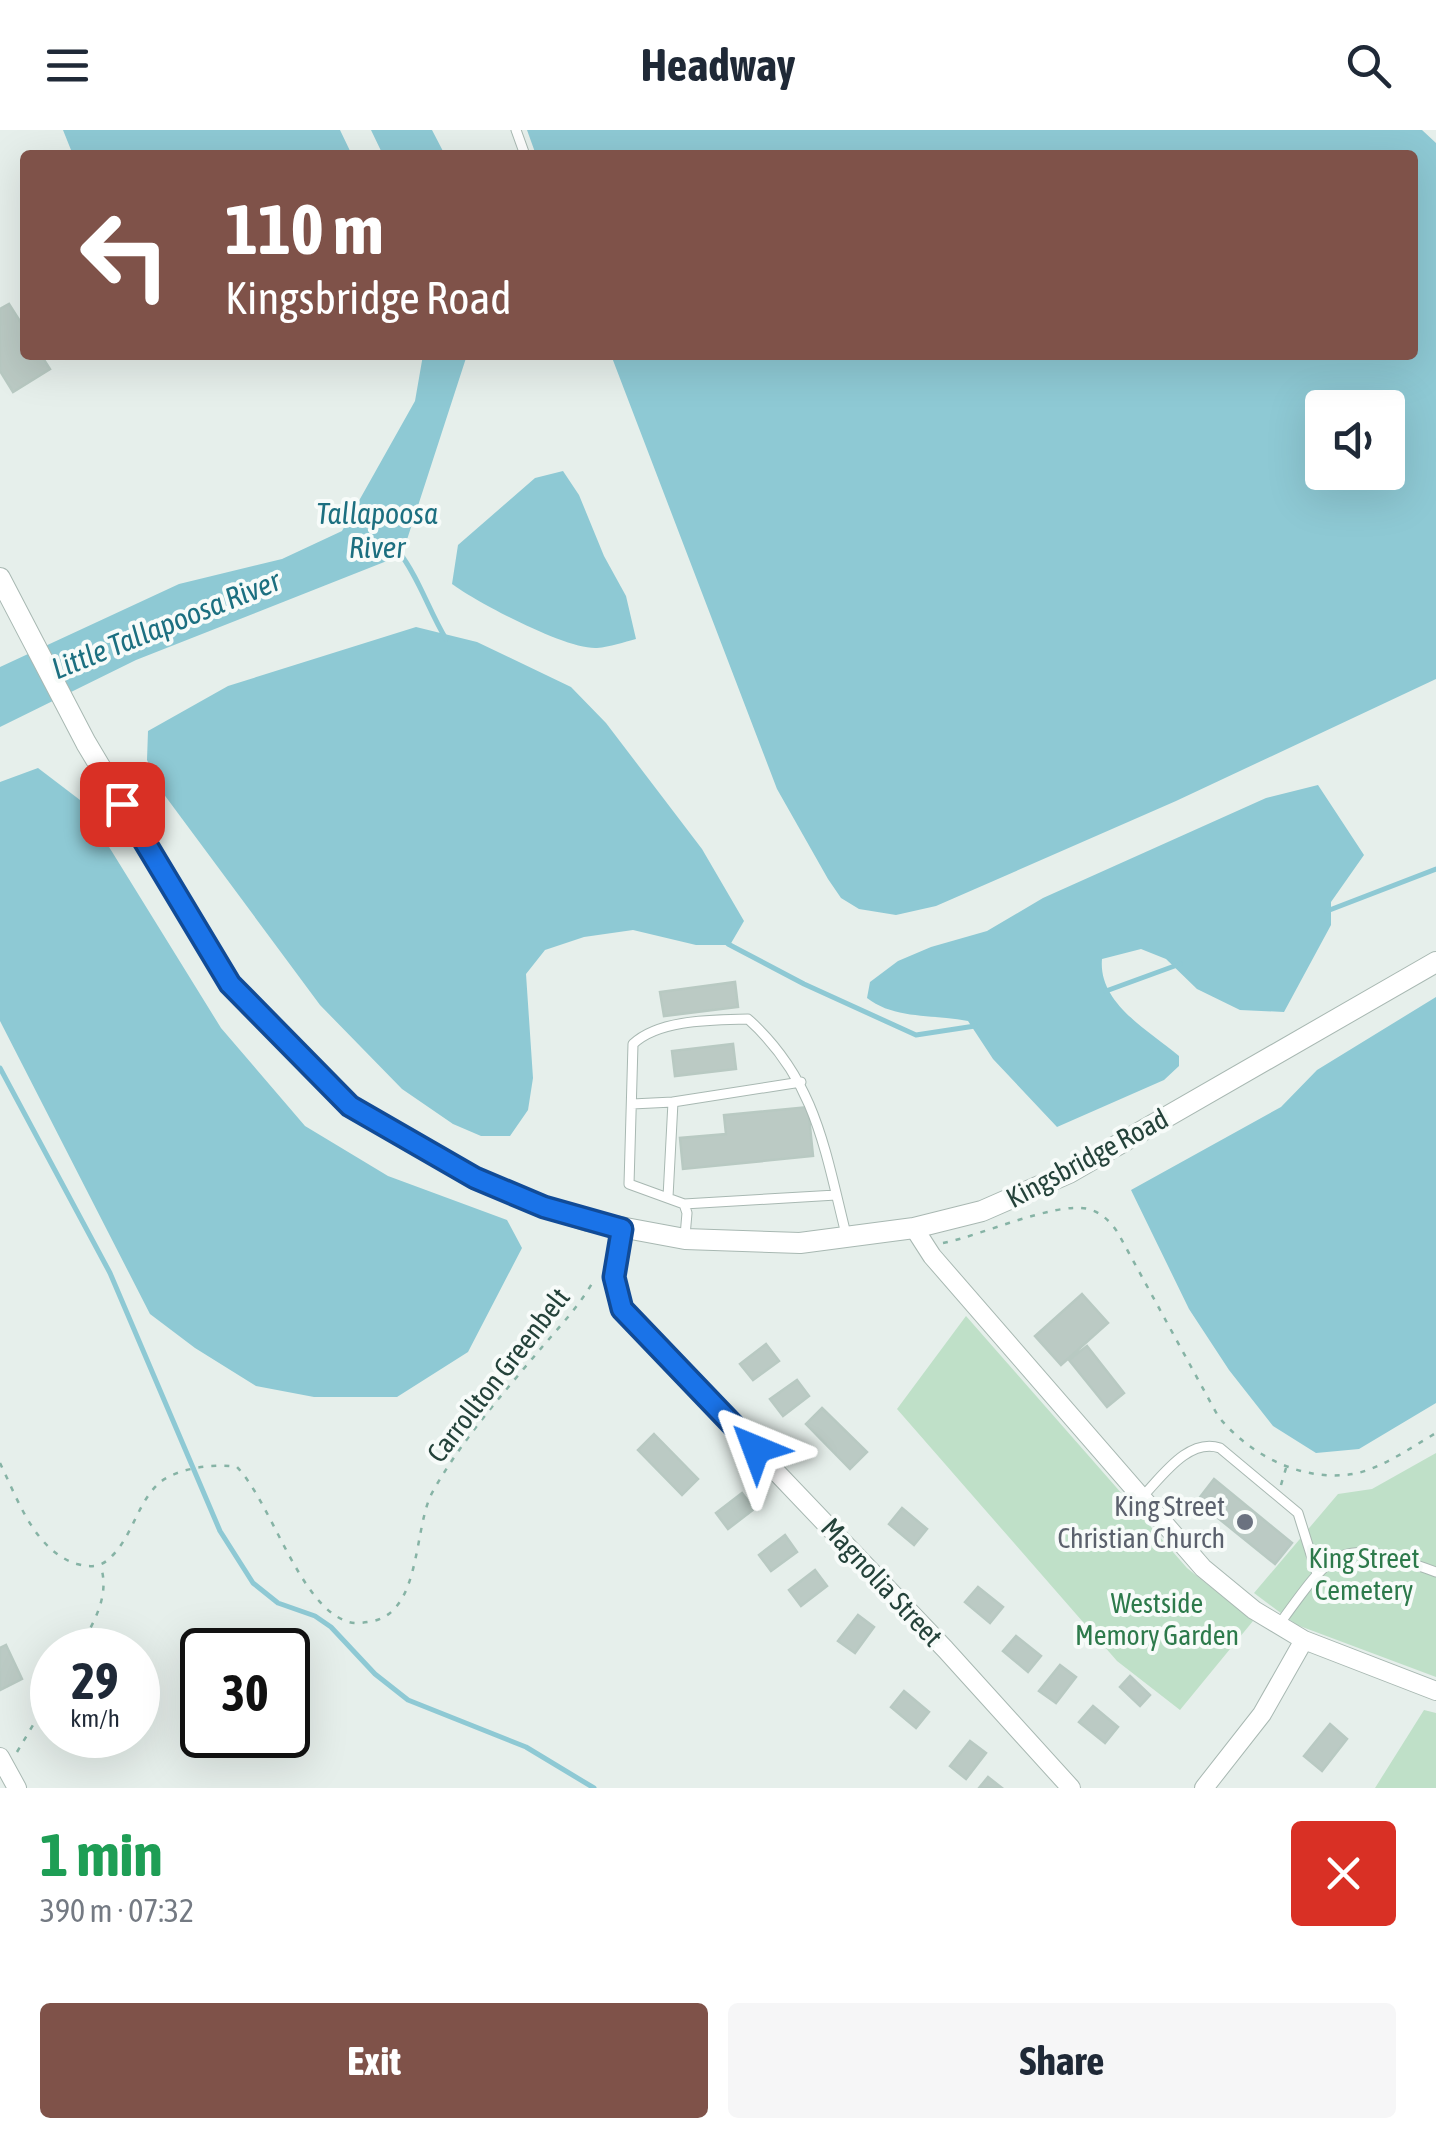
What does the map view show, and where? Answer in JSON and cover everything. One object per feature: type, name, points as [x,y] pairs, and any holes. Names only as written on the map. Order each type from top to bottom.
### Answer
[{"type":"street","name":"Kingsbridge Road","points":[[0,578],[86,743],[230,984],[350,1106],[475,1178],[544,1207],[622,1229],[748,1244],[847,1239],[982,1211],[1038,1189],[1436,962]]},
{"type":"street","points":[[914,1228],[932,1256],[1203,1568],[1254,1610],[1304,1640],[1436,1691]]},
{"type":"street","name":"Magnolia Street","points":[[622,1229],[614,1277],[622,1309],[878,1577],[1071,1788]]},
{"type":"street","points":[[1204,1788],[1262,1714],[1304,1640]]},
{"type":"street","points":[[6,1757],[17,1788]]},
{"type":"lane","points":[[836,1195],[684,1204],[628,1184],[634,1044],[644,1033],[748,1019],[801,1082],[836,1195],[847,1239]]},
{"type":"lane","points":[[632,1104],[673,1102],[801,1082]]},
{"type":"lane","points":[[668,1196],[673,1102]]},
{"type":"lane","points":[[684,1204],[685,1239]]},
{"type":"lane","points":[[1141,1498],[1192,1450],[1209,1444],[1220,1448],[1298,1513],[1316,1574]]},
{"type":"lane","points":[[1278,1626],[1316,1574],[1354,1551],[1392,1556],[1436,1572]]},
{"type":"path","points":[[939,1244],[1056,1211],[1088,1208],[1118,1232],[1218,1416],[1263,1457],[1286,1466],[1334,1475],[1357,1473],[1436,1433]]},
{"type":"path","name":"Carrollton Greenbelt","points":[[100,1566],[114,1555],[157,1484],[180,1472],[238,1467],[306,1582],[327,1609],[355,1624],[387,1616],[396,1608],[410,1579],[431,1496],[485,1419],[596,1278]]},
{"type":"path","points":[[585,1295],[596,1294]]},
{"type":"path","points":[[0,1464],[30,1523],[46,1545],[67,1561],[100,1566],[104,1586],[100,1608],[90,1628]]},
{"type":"path","points":[[1281,1486],[1286,1466]]},
{"type":"path","points":[[6,1757],[30,1732]]},
{"type":"green space","name":"Westside Memory Garden","points":[[966,1316],[1187,1568],[1253,1621],[1180,1710],[1117,1661],[897,1409]]},
{"type":"green space","name":"King Street Cemetery","points":[[1436,1453],[1436,1677],[1297,1625],[1254,1593],[1338,1494],[1372,1489]]},
{"type":"green space","points":[[1424,1710],[1436,1713],[1436,1788],[1375,1788]]},
{"type":"water","points":[[63,130],[340,130],[350,150],[71,150]]},
{"type":"water","points":[[371,130],[432,130],[442,150],[381,150]]},
{"type":"water","points":[[527,130],[1422,130],[1436,143],[1436,679],[1176,801],[936,906],[896,915],[859,909],[841,898],[777,789],[613,360],[1418,360],[1418,150],[534,150]]},
{"type":"water","name":"Tallapoosa River","points":[[422,360],[465,360],[402,555],[136,660],[0,727],[0,667],[179,584],[282,559],[342,531],[415,401]]},
{"type":"water","points":[[563,471],[579,495],[604,556],[626,596],[636,639],[597,648],[565,642],[501,613],[452,584],[458,545],[535,478]]},
{"type":"water","points":[[416,627],[477,642],[571,687],[606,723],[702,849],[744,921],[730,945],[696,945],[633,930],[584,937],[545,950],[526,974],[533,1078],[528,1110],[510,1136],[481,1136],[453,1124],[402,1089],[320,1005],[160,789],[147,760],[148,731],[228,686]]},
{"type":"water","points":[[38,768],[80,800],[221,1028],[305,1126],[388,1176],[507,1220],[522,1248],[468,1352],[397,1397],[314,1397],[256,1386],[150,1314],[0,1021],[0,782]]},
{"type":"water","points":[[1318,785],[1364,855],[1331,902],[1331,925],[1284,1012],[1240,1010],[1197,989],[1166,959],[1141,949],[1102,959],[1103,975],[1116,1002],[1179,1056],[1179,1066],[1164,1080],[1057,1127],[993,1059],[968,1021],[903,1013],[867,998],[870,982],[898,961],[987,931],[1043,898],[1266,798]]},
{"type":"water","points":[[1436,997],[1436,1403],[1359,1449],[1316,1453],[1273,1426],[1229,1370],[1189,1309],[1131,1190],[1281,1107],[1317,1070]]},
{"type":"building","points":[[9,304],[20,321],[20,360],[44,360],[50,369],[13,392],[0,371],[0,309]]},
{"type":"building","points":[[735,982],[738,1007],[664,1016],[660,992]]},
{"type":"building","points":[[733,1044],[736,1069],[675,1076],[672,1051]]},
{"type":"building","points":[[808,1107],[813,1156],[683,1169],[680,1138],[726,1134],[724,1115]]},
{"type":"building","points":[[1082,1294],[1108,1323],[1061,1365],[1035,1336]]},
{"type":"building","points":[[766,1344],[779,1361],[753,1380],[740,1364]]},
{"type":"building","points":[[1087,1346],[1124,1393],[1107,1407],[1069,1360]]},
{"type":"building","points":[[797,1380],[809,1396],[783,1416],[770,1399]]},
{"type":"building","points":[[822,1408],[867,1452],[850,1469],[806,1424]]},
{"type":"building","points":[[654,1434],[698,1479],[682,1495],[638,1450]]},
{"type":"building","name":"King Street Christian Church","points":[[1214,1479],[1292,1543],[1275,1564],[1197,1501]]},
{"type":"building","points":[[742,1493],[754,1509],[728,1529],[716,1513]]},
{"type":"building","points":[[902,1508],[927,1529],[914,1545],[889,1524]]},
{"type":"building","points":[[785,1535],[797,1552],[771,1571],[759,1555]]},
{"type":"building","points":[[815,1570],[827,1586],[801,1606],[789,1590]]},
{"type":"building","points":[[978,1587],[1003,1607],[990,1623],[965,1602]]},
{"type":"building","points":[[858,1615],[874,1627],[855,1653],[838,1641]]},
{"type":"building","points":[[1016,1636],[1041,1656],[1028,1672],[1003,1651]]},
{"type":"building","points":[[6,1645],[22,1679],[0,1690],[0,1648]]},
{"type":"building","points":[[1060,1665],[1076,1677],[1056,1703],[1039,1691]]},
{"type":"building","points":[[1130,1676],[1150,1695],[1140,1706],[1120,1687]]},
{"type":"building","points":[[904,1691],[929,1712],[916,1728],[891,1707]]},
{"type":"building","points":[[1093,1706],[1118,1727],[1105,1743],[1079,1722]]},
{"type":"building","points":[[1330,1724],[1347,1739],[1322,1771],[1304,1756]]},
{"type":"building","points":[[970,1741],[986,1753],[966,1779],[950,1766]]},
{"type":"building","points":[[988,1777],[1002,1788],[979,1788]]},
{"type":"waterway","points":[[399,552],[446,639]]},
{"type":"waterway","points":[[1327,911],[1436,869]]},
{"type":"waterway","points":[[728,944],[916,1035],[975,1026]]},
{"type":"waterway","points":[[1106,991],[1180,964]]},
{"type":"waterway","points":[[0,1068],[110,1273],[220,1531],[253,1583],[278,1603],[315,1616],[331,1627],[375,1674],[408,1700],[526,1747],[594,1788]]},
{"type":"place","name":"King Street Christian Church","points":[[1245,1522]]},
{"type":"route","points":[[122,804],[230,984],[350,1106],[475,1178],[544,1207],[622,1229],[614,1277],[622,1309],[756,1449]]},
{"type":"water label","name":"Little Tallapoosa River","points":[[166,625]]}]
